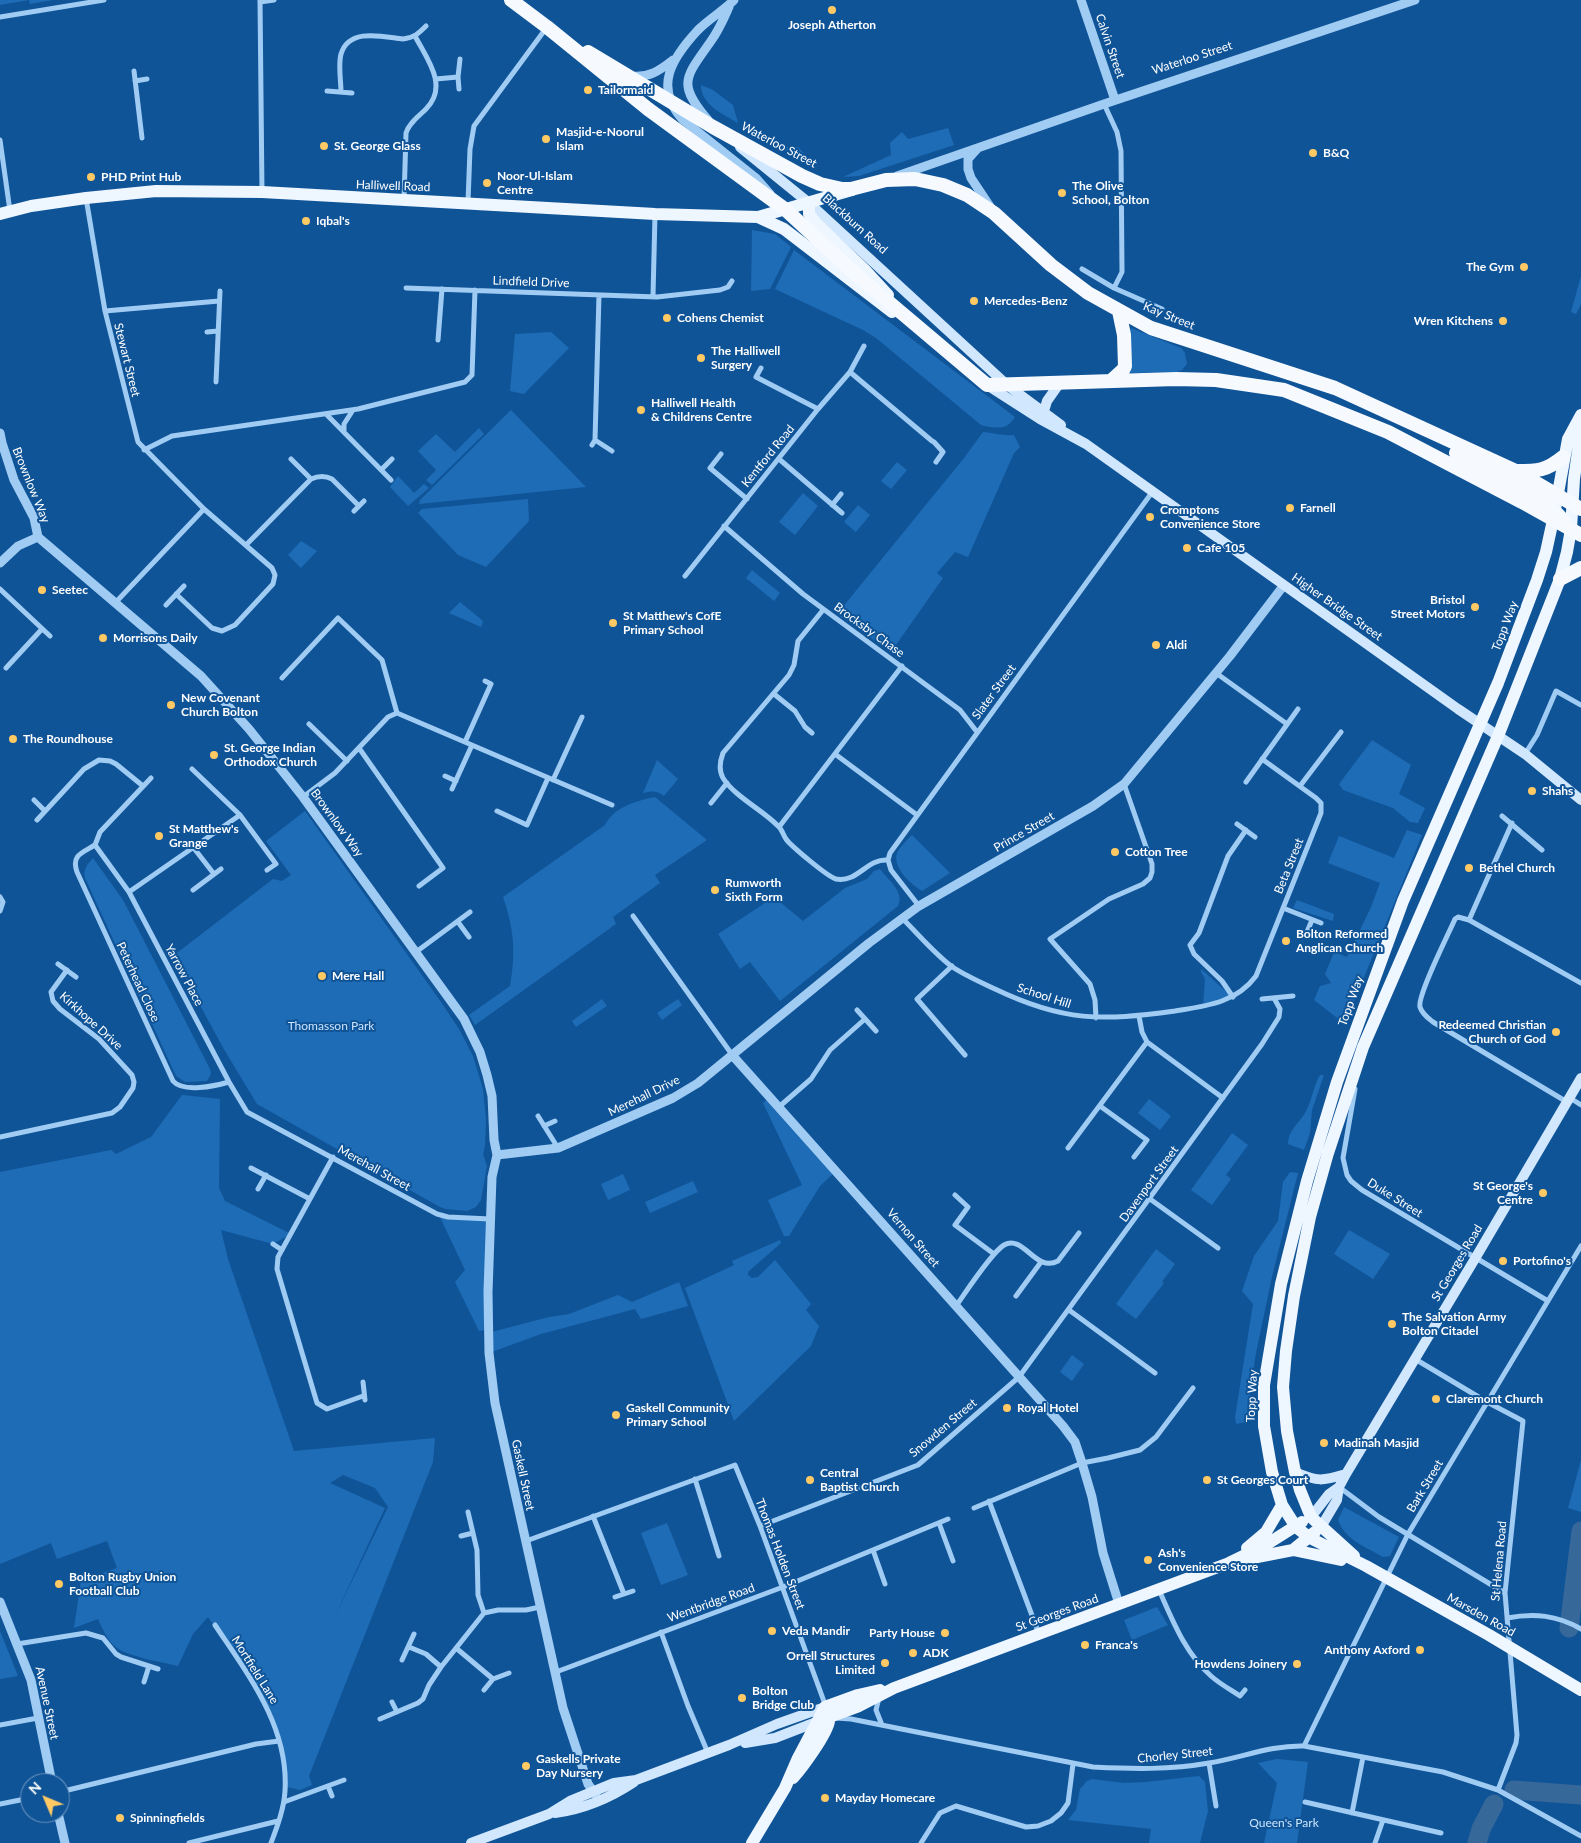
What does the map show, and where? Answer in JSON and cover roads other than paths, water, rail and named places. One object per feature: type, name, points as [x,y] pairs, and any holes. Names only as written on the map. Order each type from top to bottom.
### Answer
[{"type":"highway","name":"Blackburn Road","points":[[511,0],[549,28],[648,109],[782,207],[837,258],[987,385]]},
{"type":"highway","name":"Blackburn Road","points":[[549,28],[713,127]]},
{"type":"highway","name":"Waterloo Street","points":[[713,127],[820,184],[842,189],[862,187]]},
{"type":"highway","name":"Kay Street","points":[[862,187],[886,180],[915,179],[943,185],[967,195],[994,213],[1051,266],[1088,293],[1151,328],[1335,388],[1516,472],[1577,507]]},
{"type":"highway","points":[[1112,380],[1125,366],[1124,334],[1120,311]]},
{"type":"highway","points":[[987,385],[1176,379],[1216,380],[1284,390],[1388,432],[1522,502],[1554,515]]},
{"type":"highway","points":[[1382,410],[1539,498],[1554,515],[1576,532]]},
{"type":"highway","points":[[1516,472],[1543,470],[1549,468],[1563,457]]},
{"type":"highway","points":[[1560,579],[1581,568]]},
{"type":"main road","name":"Blackburn Road","points":[[713,127],[809,203],[1007,385]]},
{"type":"main road","name":"Kay Street","points":[[782,207],[809,203],[862,187]]},
{"type":"main road","name":"Halliwell Road","points":[[5,212],[86,198],[156,191],[262,192],[468,202],[655,214],[758,217],[782,207]]},
{"type":"main road","points":[[809,203],[809,214],[815,222],[865,270],[908,318]]},
{"type":"main road","points":[[758,217],[788,232],[974,375]]},
{"type":"main road","points":[[1044,411],[1047,401],[1059,384]]},
{"type":"main road","name":"Higher Bridge Street","points":[[987,385],[1075,437]]},
{"type":"main road","name":"Higher Bridge Street","points":[[1007,385],[1044,411],[1075,437],[1525,754],[1581,800]]},
{"type":"main road","name":"Topp Way","points":[[1296,1527],[1282,1505],[1272,1472],[1264,1426],[1264,1385],[1281,1284],[1307,1181],[1337,1082],[1403,901],[1480,724],[1512,646],[1536,580],[1546,552],[1568,438],[1581,415]]},
{"type":"main road","points":[[1311,1517],[1294,1472],[1287,1431],[1283,1387],[1294,1296],[1310,1217],[1363,1047],[1498,736],[1560,579],[1567,552],[1576,532],[1577,507],[1574,479],[1581,431]]},
{"type":"main road","name":"St Georges Road","points":[[828,1715],[859,1706],[894,1688],[1229,1563],[1264,1546],[1311,1517],[1328,1494],[1338,1487],[1346,1474],[1581,1078]]},
{"type":"main road","points":[[1294,1472],[1313,1480],[1325,1480],[1346,1474]]},
{"type":"main road","name":"St Georges Road","points":[[1229,1563],[1293,1550],[1310,1538],[1321,1527],[1337,1500],[1338,1487]]},
{"type":"main road","points":[[1229,1563],[1266,1532],[1282,1505]]},
{"type":"main road","name":"Marsden Road","points":[[1311,1517],[1366,1566]]},
{"type":"main road","name":"Marsden Road","points":[[1296,1527],[1310,1538],[1366,1566],[1489,1635],[1581,1690]]},
{"type":"main road","points":[[1293,1550],[1366,1566]]},
{"type":"main road","name":"St Georges Road","points":[[828,1715],[858,1695],[894,1688]]},
{"type":"main road","points":[[729,1745],[775,1738],[828,1715]]},
{"type":"main road","points":[[549,1814],[588,1791],[614,1783],[636,1780],[729,1745],[777,1724],[828,1715]]},
{"type":"main road","points":[[752,1843],[785,1788],[798,1758],[828,1715]]},
{"type":"main road","points":[[471,1843],[549,1814],[574,1810],[617,1793],[636,1780]]},
{"type":"street","points":[[0,17],[104,0]]},
{"type":"street","points":[[262,192],[260,1],[274,0]]},
{"type":"street","name":"Calvin Street","points":[[1081,0],[1115,100]]},
{"type":"street","name":"Waterloo Street","points":[[886,180],[1115,100],[1415,0]]},
{"type":"street","points":[[670,100],[668,80],[670,69],[676,58],[699,30],[733,1]]},
{"type":"street","points":[[713,127],[691,98],[687,80],[692,67],[713,38],[733,1]]},
{"type":"street","points":[[341,92],[341,54],[353,39],[366,36],[403,39],[415,36],[426,26]]},
{"type":"street","points":[[468,202],[470,149],[474,126],[549,28]]},
{"type":"street","points":[[404,200],[406,133],[410,125],[432,104],[435,97],[435,73],[415,36]]},
{"type":"street","points":[[626,75],[649,76],[658,72],[676,58]]},
{"type":"street","points":[[459,89],[460,59]]},
{"type":"street","points":[[134,71],[142,138]]},
{"type":"street","points":[[436,79],[458,77]]},
{"type":"street","points":[[135,81],[147,79]]},
{"type":"street","points":[[327,91],[352,93]]},
{"type":"street","name":"Blackburn Road","points":[[670,100],[675,110],[684,120],[756,178],[782,207]]},
{"type":"street","points":[[1104,104],[1117,132],[1121,152],[1122,272],[1114,288]]},
{"type":"street","points":[[0,140],[5,212]]},
{"type":"street","points":[[979,147],[968,158],[968,169],[994,213]]},
{"type":"street","name":"Stewart Street","points":[[86,198],[105,311],[136,438],[144,450],[204,509],[272,568],[274,572],[275,580],[273,584],[231,628],[222,631],[215,629],[176,594]]},
{"type":"street","points":[[653,296],[655,214]]},
{"type":"street","points":[[1082,269],[1114,288],[1162,309]]},
{"type":"street","name":"Lindfield Drive","points":[[144,450],[162,440],[187,433],[354,410],[465,382],[472,375],[475,290],[653,296],[720,290],[728,287],[732,281]]},
{"type":"street","points":[[406,288],[475,290]]},
{"type":"street","points":[[438,340],[442,289]]},
{"type":"street","points":[[216,382],[220,291]]},
{"type":"street","points":[[599,295],[594,442],[612,451]]},
{"type":"street","points":[[105,311],[219,301]]},
{"type":"street","points":[[207,332],[218,331]]},
{"type":"street","name":"Kentford Road","points":[[685,576],[746,498],[850,372],[864,346]]},
{"type":"street","points":[[761,368],[756,377],[818,409]]},
{"type":"street","points":[[850,372],[934,442],[943,452],[936,462]]},
{"type":"street","points":[[344,432],[344,424],[354,410]]},
{"type":"street","points":[[326,414],[391,480]]},
{"type":"street","name":"Brownlow Way","points":[[0,433],[14,480],[34,518],[38,537],[205,680],[249,729],[303,797],[464,1019],[480,1052],[492,1096],[494,1140],[497,1155]]},
{"type":"street","points":[[721,454],[710,468],[746,498]]},
{"type":"street","points":[[381,470],[392,458]]},
{"type":"street","points":[[778,459],[842,513]]},
{"type":"street","points":[[291,460],[310,479]]},
{"type":"street","points":[[246,545],[310,479],[319,476],[327,477],[359,506]]},
{"type":"street","name":"Slater Street","points":[[888,860],[895,846],[917,815],[1153,491]]},
{"type":"street","points":[[832,505],[841,494]]},
{"type":"street","points":[[354,511],[364,501]]},
{"type":"street","points":[[116,602],[204,509]]},
{"type":"street","points":[[724,526],[823,610]]},
{"type":"street","points":[[0,563],[18,546],[38,537]]},
{"type":"street","name":"Prince Street","points":[[733,1056],[834,972],[919,906],[1093,806],[1124,784],[1216,673],[1284,585]]},
{"type":"street","points":[[166,605],[184,586]]},
{"type":"street","points":[[0,589],[50,636]]},
{"type":"street","name":"Brocksby Chase","points":[[727,783],[721,773],[723,753],[774,694],[792,669],[798,641],[823,610],[960,710],[977,732]]},
{"type":"street","points":[[282,678],[338,618],[382,660],[397,713]]},
{"type":"street","points":[[6,668],[42,629]]},
{"type":"street","points":[[779,827],[902,666]]},
{"type":"street","points":[[1216,673],[1287,724]]},
{"type":"street","points":[[465,742],[491,684],[485,681]]},
{"type":"street","points":[[1525,754],[1538,735],[1556,691],[1581,704]]},
{"type":"street","points":[[774,694],[795,711],[812,733]]},
{"type":"street","points":[[1246,782],[1298,709]]},
{"type":"street","points":[[303,797],[335,773],[388,717],[397,713],[612,805]]},
{"type":"street","points":[[497,811],[527,825],[582,717]]},
{"type":"street","points":[[309,724],[347,761]]},
{"type":"street","points":[[1300,786],[1341,732]]},
{"type":"street","points":[[452,789],[472,745]]},
{"type":"street","points":[[359,748],[443,868],[419,886]]},
{"type":"street","points":[[835,754],[917,815]]},
{"type":"street","name":"Beta Street","points":[[1233,997],[1244,989],[1256,976],[1321,813],[1321,803],[1262,759]]},
{"type":"street","points":[[37,820],[84,769],[99,760],[110,761],[116,764],[142,786]]},
{"type":"street","points":[[192,769],[240,815],[276,864],[267,870]]},
{"type":"street","points":[[445,776],[456,780]]},
{"type":"street","points":[[95,845],[100,832],[151,778]]},
{"type":"street","points":[[710,804],[727,783],[779,827],[789,843],[833,878],[849,879],[858,875],[874,862],[888,860],[894,875],[919,906]]},
{"type":"street","points":[[1096,1018],[1095,1000],[1090,984],[1050,939],[1109,900],[1143,884],[1150,878],[1152,864],[1124,784]]},
{"type":"street","points":[[34,800],[45,811]]},
{"type":"street","points":[[129,892],[240,815]]},
{"type":"street","points":[[1502,816],[1542,850]]},
{"type":"street","points":[[1469,920],[1512,823]]},
{"type":"street","points":[[1237,824],[1255,837]]},
{"type":"street","points":[[1233,997],[1222,981],[1194,954],[1190,945],[1199,933],[1228,856],[1246,830]]},
{"type":"street","name":"Yarrow Place","points":[[95,845],[129,892],[229,1082],[243,1106],[253,1116]]},
{"type":"street","name":"Peterhead Close","points":[[95,845],[78,856],[74,865],[173,1081],[184,1088],[214,1087],[229,1082]]},
{"type":"street","points":[[193,848],[214,874]]},
{"type":"street","points":[[193,890],[221,869]]},
{"type":"street","points":[[0,897],[3,902],[0,911]]},
{"type":"street","points":[[1283,908],[1321,923]]},
{"type":"street","points":[[416,952],[470,912]]},
{"type":"street","name":"Vernon Street","points":[[633,916],[733,1056],[780,1106],[1075,1442],[1092,1497],[1103,1553],[1119,1604]]},
{"type":"street","name":"School Hill","points":[[902,918],[952,966],[974,979],[1021,1002],[1068,1015],[1096,1018],[1139,1016],[1209,1006],[1233,997]]},
{"type":"street","points":[[1581,983],[1469,920],[1458,918],[1422,994],[1420,1008],[1433,1022],[1568,1100],[1581,1105]]},
{"type":"street","points":[[1307,932],[1312,920]]},
{"type":"street","points":[[458,922],[469,937]]},
{"type":"street","name":"Kirkhope Drive","points":[[58,964],[76,977]]},
{"type":"street","points":[[952,966],[917,1000],[965,1055]]},
{"type":"street","name":"Kirkhope Drive","points":[[0,1137],[112,1113],[120,1107],[133,1088],[132,1075],[110,1049],[53,1002],[51,992],[67,970]]},
{"type":"street","points":[[1262,999],[1293,996]]},
{"type":"street","name":"Davenport Street","points":[[1019,1377],[1150,1200],[1279,1017],[1280,1009],[1274,998]]},
{"type":"street","points":[[856,1010],[876,1032]]},
{"type":"street","points":[[1139,1016],[1142,1032],[1147,1042],[1223,1098]]},
{"type":"street","points":[[780,1106],[811,1079],[830,1050],[865,1019]]},
{"type":"street","points":[[1068,1148],[1147,1042]]},
{"type":"street","name":"Duke Street","points":[[1363,1047],[1343,1158],[1347,1175],[1351,1181],[1362,1190],[1548,1301]]},
{"type":"street","name":"Merehall Drive","points":[[497,1155],[558,1148],[673,1098],[698,1084],[733,1056]]},
{"type":"street","points":[[1100,1106],[1147,1140],[1134,1158]]},
{"type":"street","name":"Merehall Street","points":[[253,1116],[437,1214],[448,1217],[490,1219]]},
{"type":"street","points":[[538,1116],[558,1148]]},
{"type":"street","points":[[544,1126],[555,1121]]},
{"type":"street","name":"Gaskell Street","points":[[497,1155],[492,1177],[488,1292],[491,1378],[525,1541],[563,1708],[588,1791]]},
{"type":"street","points":[[333,1158],[282,1250],[277,1261],[277,1269],[317,1403],[327,1408],[364,1398],[363,1382]]},
{"type":"street","points":[[252,1168],[310,1199]]},
{"type":"street","points":[[258,1190],[266,1175]]},
{"type":"street","points":[[955,1195],[967,1204],[968,1207],[955,1225],[994,1254]]},
{"type":"street","points":[[1150,1200],[1218,1248]]},
{"type":"street","points":[[956,1306],[994,1254],[1004,1245],[1018,1244],[1041,1262],[1048,1264],[1058,1261],[1079,1233]]},
{"type":"street","points":[[273,1244],[282,1250]]},
{"type":"street","name":"Bark Street","points":[[1304,1746],[1408,1534],[1581,1246]]},
{"type":"street","points":[[1016,1296],[1041,1262]]},
{"type":"street","points":[[1070,1310],[1155,1373]]},
{"type":"street","points":[[1415,1359],[1487,1402]]},
{"type":"street","name":"Snowden Street","points":[[760,1526],[918,1465],[1019,1377]]},
{"type":"street","points":[[974,1508],[1082,1463],[1140,1450],[1150,1443],[1193,1388]]},
{"type":"street","name":"St Helena Road","points":[[1487,1402],[1523,1421],[1505,1593],[1517,1735],[1516,1743],[1501,1783],[1495,1789]]},
{"type":"street","name":"Thomas Holden Street","points":[[695,1479],[735,1465],[783,1587],[828,1715]]},
{"type":"street","points":[[525,1541],[695,1479],[713,1547],[719,1556]]},
{"type":"street","points":[[1338,1487],[1379,1517],[1505,1593]]},
{"type":"street","points":[[989,1501],[1039,1634]]},
{"type":"street","points":[[468,1512],[477,1550],[478,1596],[484,1613]]},
{"type":"street","points":[[593,1516],[624,1594]]},
{"type":"street","name":"Wentbridge Road","points":[[556,1672],[783,1587],[948,1519]]},
{"type":"street","points":[[939,1523],[953,1561]]},
{"type":"street","points":[[461,1536],[473,1533]]},
{"type":"street","points":[[873,1550],[885,1584]]},
{"type":"street","points":[[1159,1589],[1175,1627],[1190,1653],[1201,1666],[1213,1678],[1240,1696],[1245,1690]]},
{"type":"street","points":[[615,1598],[632,1590]]},
{"type":"street","name":"Avenue Street","points":[[0,1602],[31,1680],[50,1773]]},
{"type":"street","points":[[380,1719],[423,1699],[427,1688],[441,1667],[484,1613],[498,1610],[526,1610],[540,1606]]},
{"type":"street","points":[[1507,1618],[1523,1615],[1551,1617],[1578,1628]]},
{"type":"street","name":"Mortfield Lane","points":[[215,1625],[261,1695],[269,1711],[279,1741],[285,1772],[284,1802],[271,1843]]},
{"type":"street","points":[[661,1632],[688,1706],[708,1753]]},
{"type":"street","points":[[17,1644],[86,1633],[103,1638],[116,1654],[121,1657],[158,1669]]},
{"type":"street","points":[[402,1660],[414,1634]]},
{"type":"street","points":[[408,1647],[426,1654],[441,1667]]},
{"type":"street","points":[[456,1648],[493,1679]]},
{"type":"street","points":[[144,1682],[149,1666]]},
{"type":"street","points":[[484,1690],[493,1679],[509,1673]]},
{"type":"street","points":[[880,1695],[876,1710],[882,1725]]},
{"type":"street","points":[[392,1702],[397,1712]]},
{"type":"street","name":"Chorley Street","points":[[828,1715],[1073,1764],[1133,1770],[1174,1768],[1209,1763],[1282,1746],[1304,1746],[1443,1772],[1495,1789],[1581,1836]]},
{"type":"street","name":"Chorley Street","points":[[828,1715],[851,1719]]},
{"type":"street","points":[[0,1725],[38,1718]]},
{"type":"street","points":[[70,1790],[256,1744],[279,1741]]},
{"type":"street","points":[[1352,1814],[1362,1757]]},
{"type":"street","points":[[1209,1763],[1216,1806]]},
{"type":"street","points":[[921,1843],[940,1813],[956,1806],[1026,1827],[1038,1826],[1051,1821],[1061,1813],[1068,1803],[1073,1764]]},
{"type":"street","points":[[284,1802],[344,1780]]},
{"type":"street","points":[[328,1786],[332,1796]]},
{"type":"street","points":[[574,1810],[588,1791],[597,1796],[608,1797]]},
{"type":"street","points":[[0,1804],[20,1800]]},
{"type":"street","points":[[1305,1802],[1441,1833]]},
{"type":"street","points":[[1375,1843],[1383,1820]]},
{"type":"street","points":[[189,1843],[278,1821]]},
{"type":"street","points":[[60,1823],[65,1843]]},
{"type":"waterway","points":[[1569,1628],[1581,1531]]},
{"type":"waterway","points":[[1514,1790],[1581,1795]]},
{"type":"waterway","points":[[1477,1843],[1481,1829],[1494,1804]]},
{"type":"place","name":"Joseph Atherton","points":[[832,10]]},
{"type":"place","name":"Tailormaid","points":[[588,90]]},
{"type":"place","name":"Masjid-e-Noorul Islam","points":[[546,139]]},
{"type":"place","name":"St. George Glass","points":[[324,146]]},
{"type":"place","name":"B&Q","points":[[1313,153]]},
{"type":"place","name":"PHD Print Hub","points":[[91,177]]},
{"type":"place","name":"Noor-Ul-Islam Centre","points":[[487,183]]},
{"type":"place","name":"The Olive School, Bolton","points":[[1062,193]]},
{"type":"place","name":"Iqbal's","points":[[306,221]]},
{"type":"place","name":"The Gym","points":[[1524,267]]},
{"type":"place","name":"Mercedes-Benz","points":[[974,301]]},
{"type":"place","name":"Cohens Chemist","points":[[667,318]]},
{"type":"place","name":"Wren Kitchens","points":[[1503,321]]},
{"type":"place","name":"The Halliwell Surgery","points":[[701,358]]},
{"type":"place","name":"Halliwell Health & Childrens Centre","points":[[641,410]]},
{"type":"place","name":"Farnell","points":[[1290,508]]},
{"type":"place","name":"Cromptons Convenience Store","points":[[1150,517]]},
{"type":"place","name":"Cafe 105","points":[[1187,548]]},
{"type":"place","name":"Seetec","points":[[42,590]]},
{"type":"place","name":"Bristol Street Motors","points":[[1475,607]]},
{"type":"place","name":"St Matthew's CofE Primary School","points":[[613,623]]},
{"type":"place","name":"Morrisons Daily","points":[[103,638]]},
{"type":"place","name":"Aldi","points":[[1156,645]]},
{"type":"place","name":"New Covenant Church Bolton","points":[[171,705]]},
{"type":"place","name":"The Roundhouse","points":[[13,739]]},
{"type":"place","name":"St. George Indian Orthodox Church","points":[[214,755]]},
{"type":"place","name":"Shahs","points":[[1532,791]]},
{"type":"place","name":"St Matthew's Grange","points":[[159,836]]},
{"type":"place","name":"Cotton Tree","points":[[1115,852]]},
{"type":"place","name":"Bethel Church","points":[[1469,868]]},
{"type":"place","name":"Rumworth Sixth Form","points":[[715,890]]},
{"type":"place","name":"Bolton Reformed Anglican Church","points":[[1286,941]]},
{"type":"place","name":"Mere Hall","points":[[322,976]]},
{"type":"place","name":"Redeemed Christian Church of God","points":[[1556,1032]]},
{"type":"place","name":"St George's Centre","points":[[1543,1193]]},
{"type":"place","name":"Portofino's","points":[[1503,1261]]},
{"type":"place","name":"The Salvation Army Bolton Citadel","points":[[1392,1324]]},
{"type":"place","name":"Claremont Church","points":[[1436,1399]]},
{"type":"place","name":"Royal Hotel","points":[[1007,1408]]},
{"type":"place","name":"Gaskell Community Primary School","points":[[616,1415]]},
{"type":"place","name":"Madinah Masjid","points":[[1324,1443]]},
{"type":"place","name":"Central Baptist Church","points":[[810,1480]]},
{"type":"place","name":"St Georges Court","points":[[1207,1480]]},
{"type":"place","name":"Ash's Convenience Store","points":[[1148,1560]]},
{"type":"place","name":"Bolton Rugby Union Football Club","points":[[59,1584]]},
{"type":"place","name":"Veda Mandir","points":[[772,1631]]},
{"type":"place","name":"Party House","points":[[945,1633]]},
{"type":"place","name":"Franca's","points":[[1085,1645]]},
{"type":"place","name":"Anthony Axford","points":[[1420,1650]]},
{"type":"place","name":"ADK","points":[[913,1653]]},
{"type":"place","name":"Orrell Structures Limited","points":[[885,1663]]},
{"type":"place","name":"Howdens Joinery","points":[[1297,1664]]},
{"type":"place","name":"Bolton Bridge Club","points":[[742,1698]]},
{"type":"place","name":"Gaskells Private Day Nursery","points":[[526,1766]]},
{"type":"place","name":"Mayday Homecare","points":[[825,1798]]},
{"type":"place","name":"Spinningfields","points":[[120,1818]]},
{"type":"park label","name":"Thomasson Park","points":[[331,1026]]},
{"type":"park label","name":"Queen's Park","points":[[1284,1823]]}]
